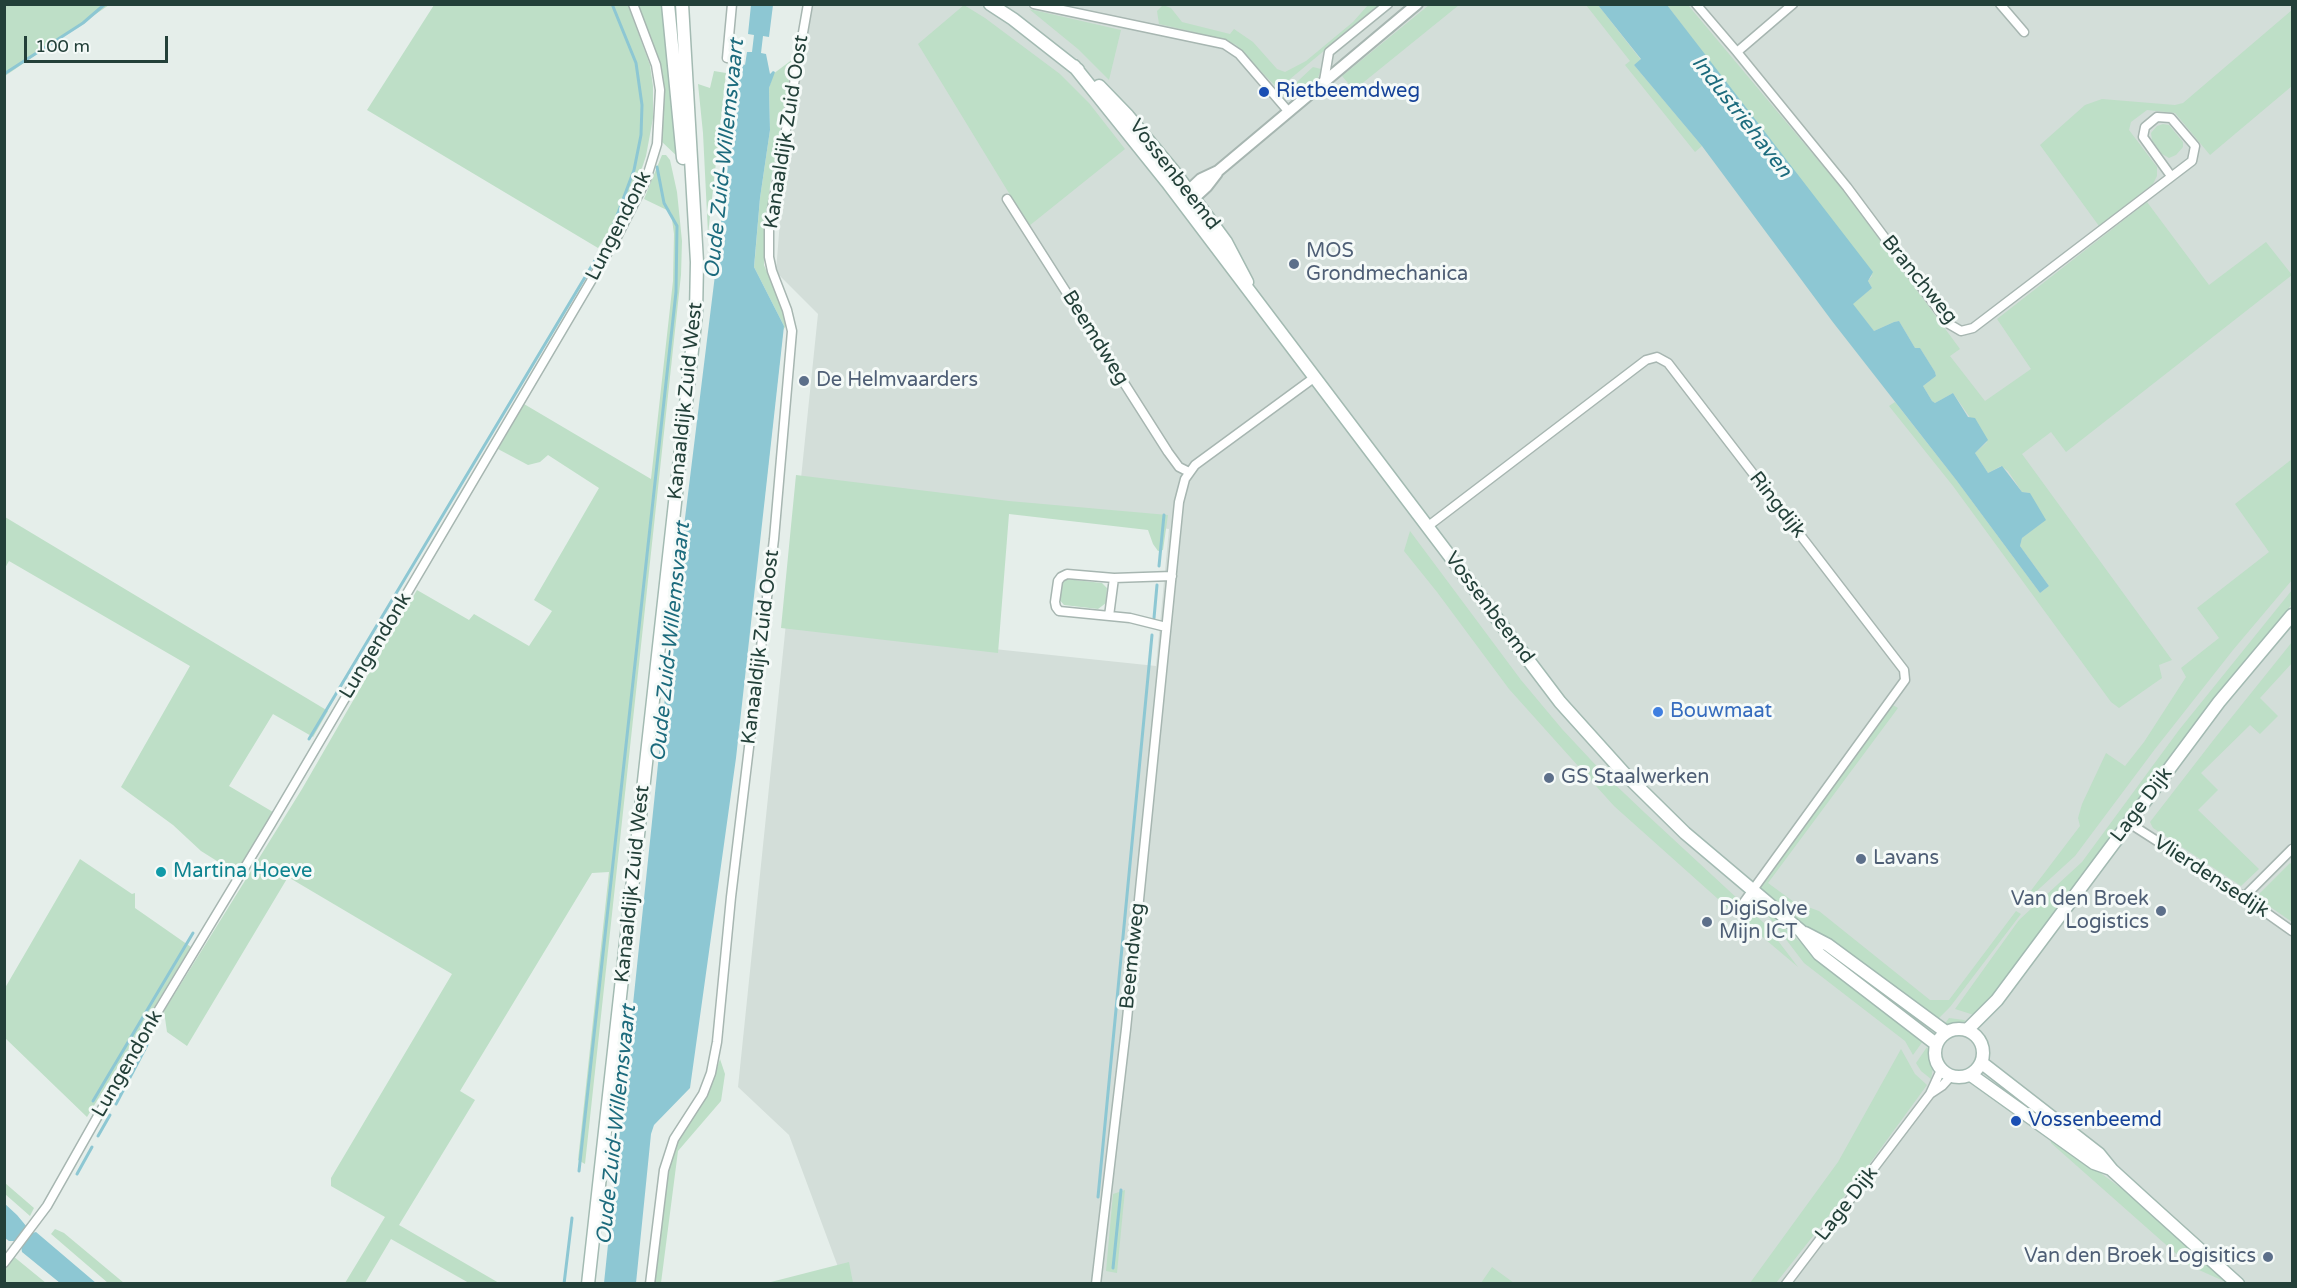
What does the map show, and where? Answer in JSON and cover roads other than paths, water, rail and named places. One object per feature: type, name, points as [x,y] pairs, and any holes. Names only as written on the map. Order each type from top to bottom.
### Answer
[{"type":"main road","name":"Kanaaldijk Zuid West","points":[[668,4],[679,124],[685,172],[692,197]]},
{"type":"main road","name":"Kanaaldijk Zuid West","points":[[588,1284],[695,332],[697,262],[682,4]]},
{"type":"main road","name":"Vossenbeemd","points":[[990,4],[1091,79],[1128,116],[1187,196],[1255,299],[1560,702],[1623,772],[1752,890],[1802,931],[1828,945],[1946,1032]]},
{"type":"main road","name":"Lage Dijk","points":[[1967,1030],[1997,1000],[2219,702],[2292,615]]},
{"type":"main road","name":"Vossenbeemd","points":[[1802,931],[1819,954],[1936,1044]]},
{"type":"main road","name":"Lage Dijk","points":[[1979,1039],[1997,1000]]},
{"type":"main road","points":[[1958,1029],[1967,1030],[1979,1039],[1983,1053],[1982,1062],[1971,1075],[1959,1078],[1946,1073],[1935,1055],[1936,1044],[1946,1032],[1958,1029]]},
{"type":"main road","points":[[1982,1062],[2099,1154],[2112,1170],[2238,1284]]},
{"type":"main road","points":[[1971,1075],[2094,1163],[2112,1170]]},
{"type":"street","name":"Lungendonk","points":[[4,1263],[47,1206],[146,1031],[617,237],[646,180],[657,144],[660,90],[656,65],[633,4]]},
{"type":"street","points":[[727,58],[732,4]]},
{"type":"street","name":"Kanaaldijk Zuid Oost","points":[[650,1284],[664,1170],[674,1138],[703,1094],[711,1073],[717,1042],[731,897],[774,538],[792,331],[788,310],[772,271],[769,257],[769,227],[808,4]]},
{"type":"street","points":[[1034,4],[1224,44],[1239,54],[1288,111]]},
{"type":"street","points":[[1324,81],[1329,52],[1388,4]]},
{"type":"street","points":[[1187,196],[1207,186],[1218,171],[1417,4]]},
{"type":"street","name":"Branchweg","points":[[1696,4],[1847,187],[1949,324],[1961,331],[1973,328],[2192,160],[2195,146],[2171,118],[2157,117],[2145,127],[2143,137],[2171,176]]},
{"type":"street","points":[[1737,52],[1793,4]]},
{"type":"street","points":[[2000,4],[2024,32]]},
{"type":"street","name":"Beemdweg","points":[[1007,199],[1168,452],[1179,467],[1189,472],[1179,502],[1126,1029],[1096,1284]]},
{"type":"street","name":"Ringdijk","points":[[1427,526],[1646,360],[1657,357],[1668,363],[1904,670],[1905,680],[1752,890]]},
{"type":"street","points":[[1189,472],[1195,465],[1315,377]]},
{"type":"street","points":[[1166,627],[1130,618],[1059,611],[1055,602],[1058,581],[1067,574],[1114,578],[1172,576]]},
{"type":"street","points":[[1109,616],[1114,578]]},
{"type":"street","name":"Vlierdensedijk","points":[[2129,823],[2244,897],[2292,931]]},
{"type":"street","points":[[2244,897],[2292,849]]},
{"type":"street","points":[[1744,902],[1752,890]]},
{"type":"street","name":"Lage Dijk","points":[[1786,1284],[1946,1073]]},
{"type":"water","name":"Oude Zuid-Willemsvaart","points":[[751,5],[773,5],[769,37],[763,36],[761,53],[766,54],[770,74],[775,72],[769,88],[770,130],[760,198],[754,267],[784,326],[736,758],[690,1088],[654,1125],[651,1134],[636,1283],[604,1283],[676,591],[738,73],[740,62],[745,65],[747,52],[752,52],[754,35],[748,34]]},
{"type":"water","name":"Industriehaven","points":[[1598,5],[1667,5],[1873,272],[1868,281],[1872,288],[1853,304],[1874,331],[1899,321],[1915,348],[1920,348],[1935,372],[1936,376],[1923,386],[1932,401],[1935,403],[1953,393],[1968,417],[1975,418],[1988,440],[1975,453],[1988,473],[2002,466],[2022,492],[2030,493],[2046,520],[2022,538],[2020,546],[2049,586],[2040,593],[1957,481],[1832,321],[1702,146],[1634,65],[1641,59]]},
{"type":"water","points":[[4,1203],[32,1233],[36,1232],[96,1283],[60,1283],[22,1252],[21,1246],[5,1238]]},
{"type":"waterway","points":[[4,74],[83,23],[105,4]]},
{"type":"waterway","points":[[309,739],[609,237],[634,170],[641,135],[642,105],[636,63],[612,4]]},
{"type":"waterway","points":[[579,1171],[676,292],[677,226],[664,203],[657,167]]},
{"type":"waterway","points":[[1159,566],[1164,515]]},
{"type":"waterway","points":[[1154,618],[1157,585]]},
{"type":"waterway","points":[[1098,1197],[1152,635]]},
{"type":"waterway","points":[[93,1101],[193,933]]},
{"type":"waterway","points":[[116,1104],[147,1045]]},
{"type":"waterway","points":[[98,1136],[110,1115]]},
{"type":"waterway","points":[[77,1174],[92,1147]]},
{"type":"waterway","points":[[1113,1268],[1121,1190]]},
{"type":"waterway","points":[[564,1284],[572,1218]]},
{"type":"place","name":"Rietbeemdweg","points":[[1264,92]]},
{"type":"place","name":"MOS Grondmechanica","points":[[1294,264]]},
{"type":"place","name":"De Helmvaarders","points":[[804,381]]},
{"type":"place","name":"Bouwmaat","points":[[1658,712]]},
{"type":"place","name":"GS Staalwerken","points":[[1549,778]]},
{"type":"place","name":"Lavans","points":[[1861,859]]},
{"type":"place","name":"Martina Hoeve","points":[[161,872]]},
{"type":"place","name":"Van den Broek Logistics","points":[[2161,911]]},
{"type":"place","name":"DigiSolve Mijn ICT","points":[[1707,922]]},
{"type":"place","name":"Vossenbeemd","points":[[2016,1121]]},
{"type":"place","name":"Van den Broek Logisitics","points":[[2268,1257]]}]
